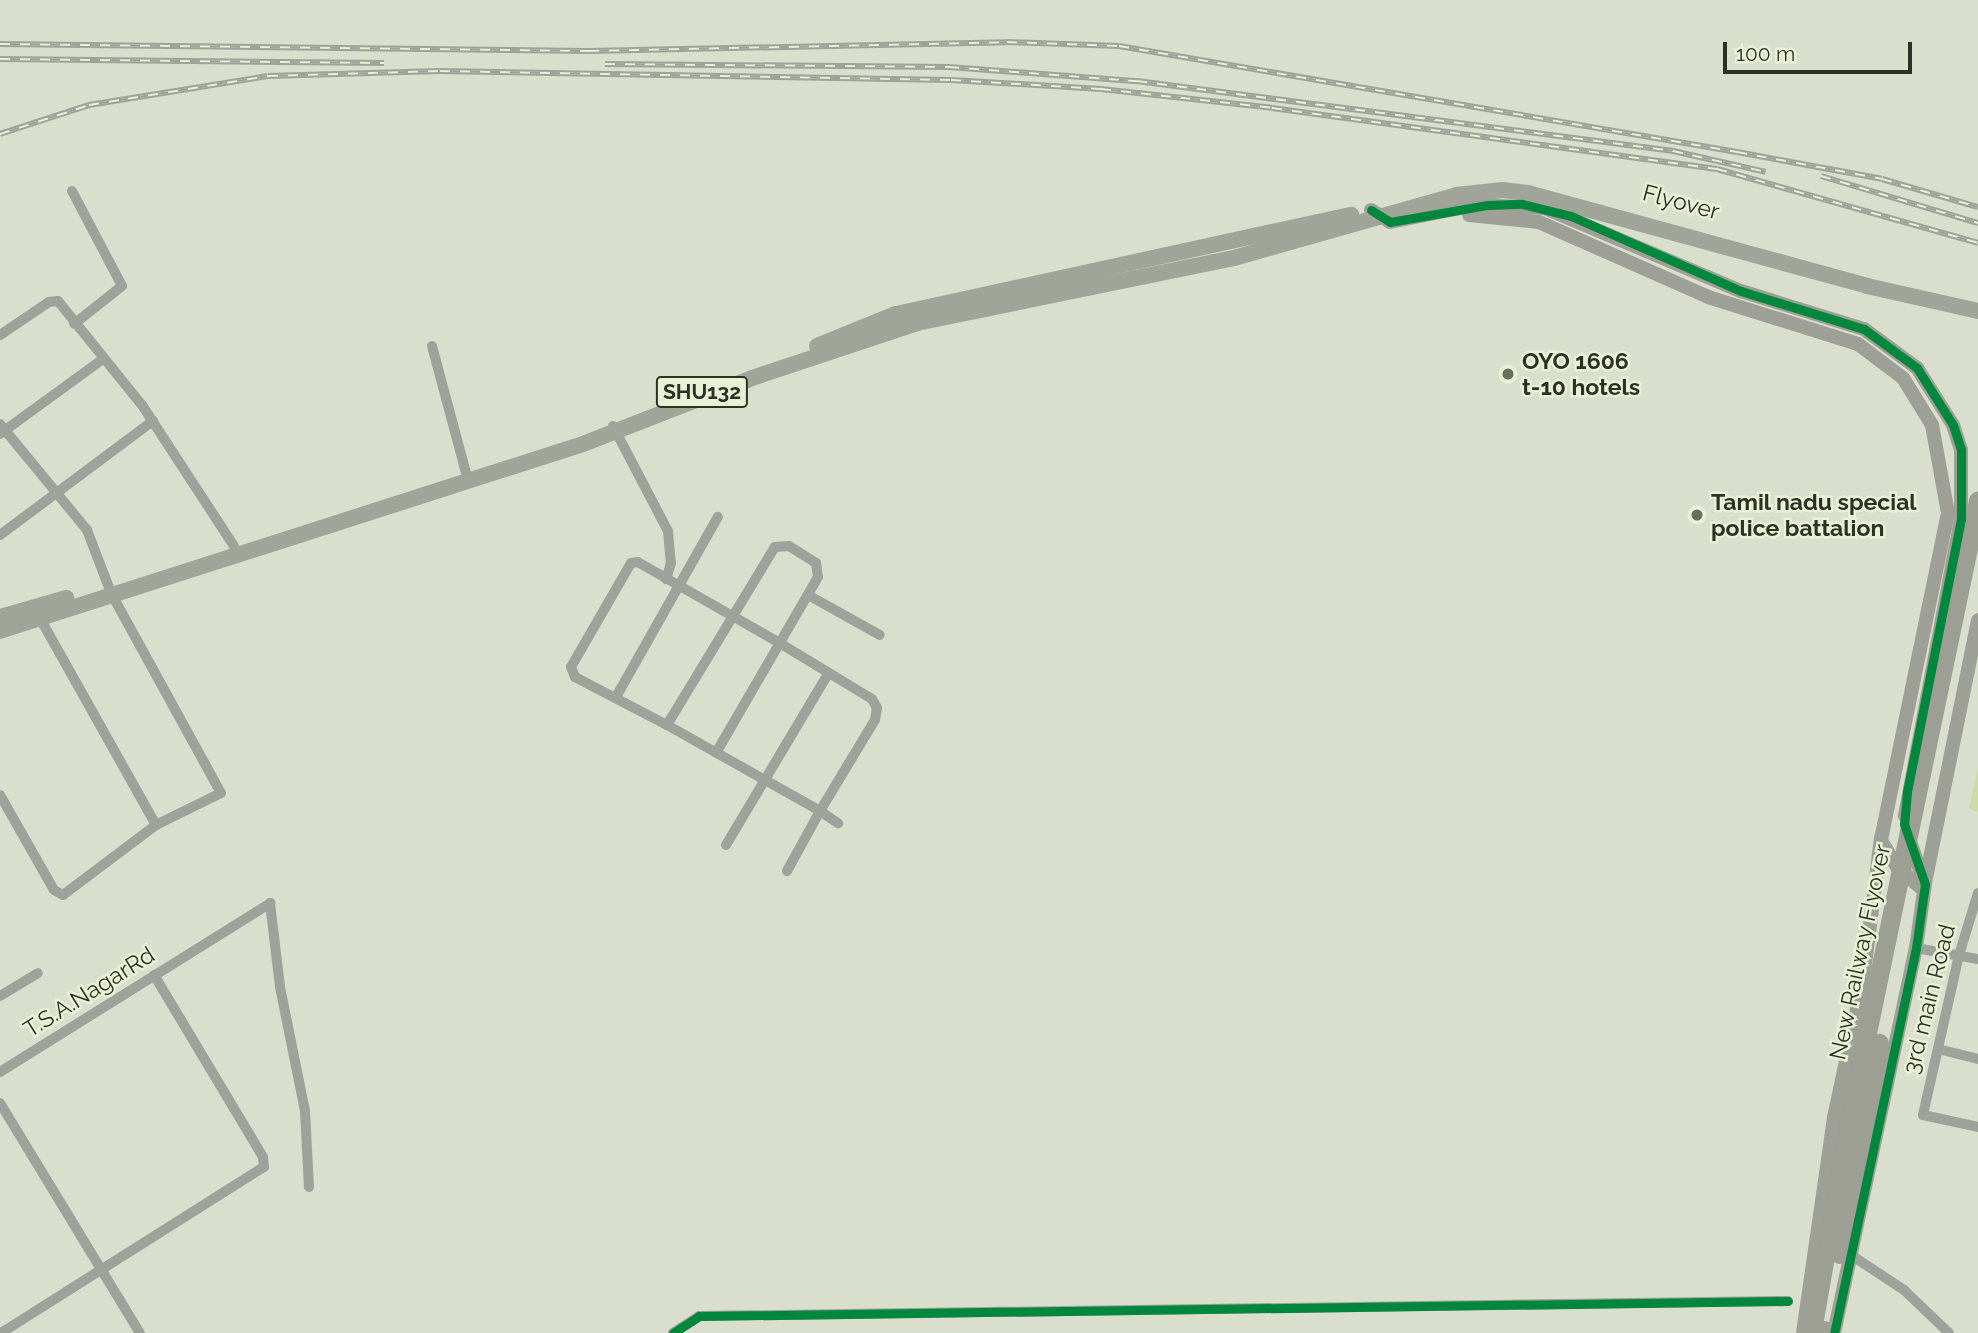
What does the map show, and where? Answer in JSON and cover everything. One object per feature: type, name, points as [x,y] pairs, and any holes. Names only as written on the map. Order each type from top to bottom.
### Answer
[{"type":"highway","name":"New Railway Flyover","points":[[1818,1331],[1848,1124],[1978,500]]},
{"type":"highway","name":"New Railway Flyover","points":[[1818,1331],[1978,558]]},
{"type":"main road","name":"Flyover","points":[[1398,211],[1477,183],[1529,183],[1978,302]]},
{"type":"main road","name":"Flyover","points":[[614,429],[896,314],[1398,211],[1481,191],[1528,193],[1831,276],[1978,311]]},
{"type":"main road","name":"SHU132","points":[[1,619],[110,589],[234,546],[614,429]]},
{"type":"main road","points":[[1,619],[40,618],[110,589],[614,429]]},
{"type":"street","points":[[72,191],[122,286],[74,324]]},
{"type":"street","points":[[1398,211],[1475,205],[1545,208],[1606,230],[1741,291],[1864,329],[1900,352],[1938,394],[1961,450],[1955,516],[1906,792],[1904,824],[1924,887]]},
{"type":"street","points":[[1398,211],[1409,224],[1486,214],[1539,222],[1708,297],[1858,344],[1903,378],[1932,425],[1955,516],[1881,838],[1863,981],[1835,1118],[1818,1331]]},
{"type":"street","points":[[0,335],[54,300],[153,421],[234,546]]},
{"type":"street","points":[[432,346],[466,473]]},
{"type":"street","points":[[0,795],[54,890],[63,895],[156,825],[221,793],[110,589],[87,530],[2,430],[103,359]]},
{"type":"street","points":[[0,536],[153,421]]},
{"type":"street","points":[[614,429],[668,531],[671,564],[666,579]]},
{"type":"street","points":[[1955,516],[1978,525]]},
{"type":"street","points":[[615,697],[718,517]]},
{"type":"street","points":[[667,725],[775,547],[782,544],[821,570],[716,753]]},
{"type":"street","points":[[787,871],[820,811],[875,720],[877,708],[872,699],[778,642],[638,562],[631,563],[571,667],[575,677],[667,725],[820,811],[838,823]]},
{"type":"street","points":[[808,595],[880,635]]},
{"type":"street","points":[[40,618],[156,825]]},
{"type":"street","points":[[1818,1331],[1851,1255],[1916,948],[1924,887],[1978,620]]},
{"type":"street","points":[[726,845],[828,674]]},
{"type":"street","points":[[1881,838],[1885,853],[1924,887]]},
{"type":"street","name":"3rd main Road","points":[[1978,893],[1959,955],[1923,1115],[1978,1127]]},
{"type":"street","name":"T.S.A.NagarRd","points":[[0,1072],[271,903],[280,987],[305,1111],[309,1186]]},
{"type":"street","points":[[1916,948],[1978,959]]},
{"type":"street","points":[[0,996],[38,973]]},
{"type":"street","points":[[1,1333],[264,1167],[263,1157],[155,975]]},
{"type":"street","points":[[1938,1049],[1978,1059]]},
{"type":"street","points":[[0,1104],[140,1333]]},
{"type":"street","points":[[1851,1255],[1905,1290],[1950,1333]]},
{"type":"street","points":[[673,1333],[699,1316],[1788,1301]]},
{"type":"green space","points":[[1978,766],[1978,812],[1969,809]]},
{"type":"railway","points":[[0,44],[589,51],[1007,42],[1119,46],[1882,179],[1978,207]]},
{"type":"railway","points":[[0,59],[384,63]]},
{"type":"railway","points":[[605,64],[949,67],[1137,81],[1673,151],[1766,172]]},
{"type":"railway","points":[[0,134],[89,105],[268,76],[440,71],[951,80],[1101,89],[1272,108],[1717,169],[1978,243]]},
{"type":"railway","points":[[1821,176],[1978,223]]},
{"type":"cycle path","points":[[1371,210],[1390,222],[1487,205],[1522,204],[1571,216],[1741,291],[1864,329],[1917,368],[1953,425],[1961,450],[1961,519],[1907,792],[1904,824],[1925,884],[1916,948],[1834,1333]]},
{"type":"cycle path","points":[[673,1333],[699,1316],[1788,1301]]},
{"type":"place","name":"OYO 1606 t-10 hotels","points":[[1508,374]]},
{"type":"place","name":"Tamil nadu special police battalion","points":[[1697,515]]}]
